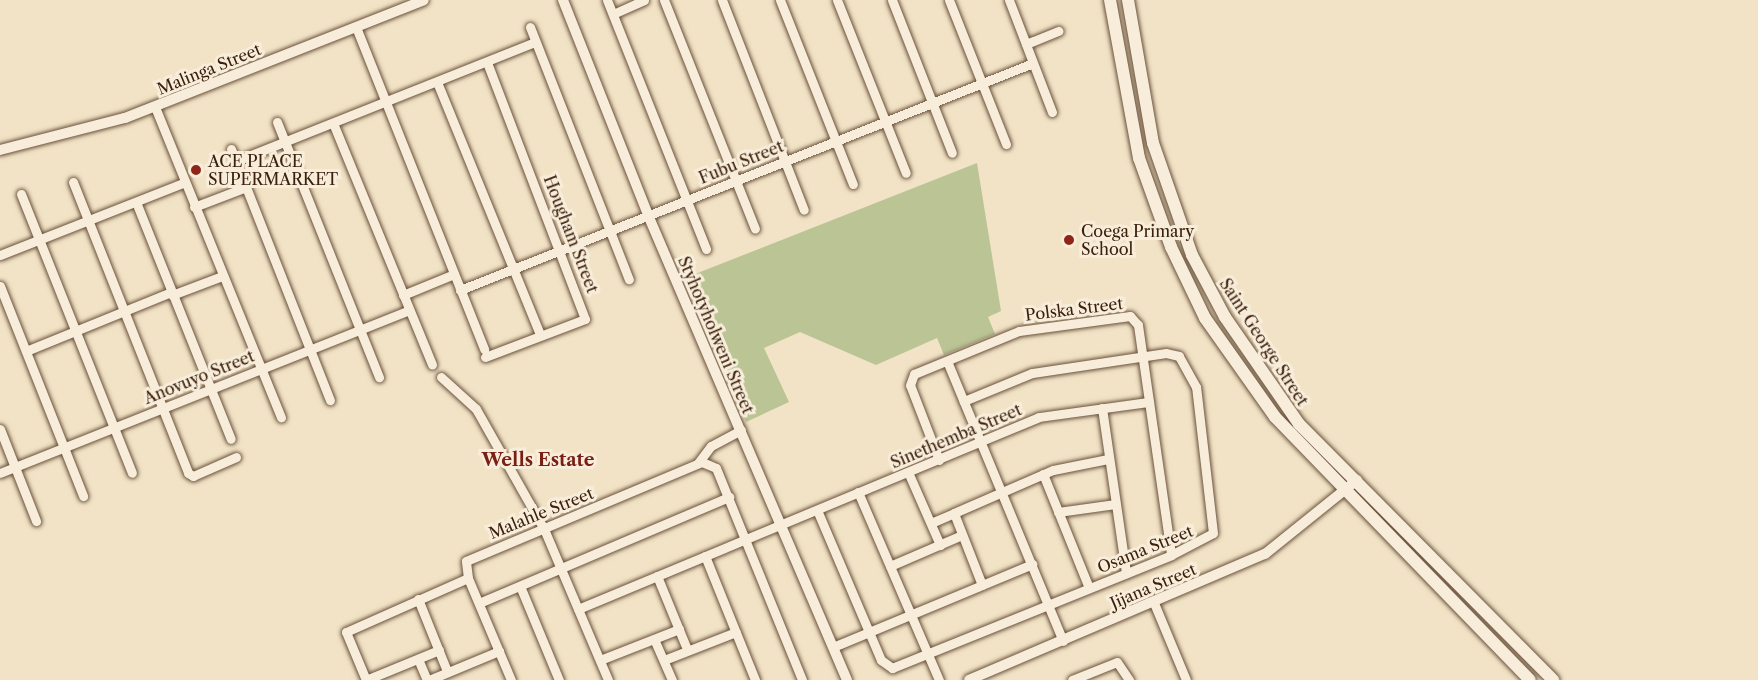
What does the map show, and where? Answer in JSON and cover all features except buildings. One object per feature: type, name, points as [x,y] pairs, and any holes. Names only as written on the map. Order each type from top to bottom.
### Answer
[{"type":"main road","name":"Saint George Street","points":[[1110,0],[1133,139],[1182,272],[1205,318],[1254,391],[1340,485],[1530,680]]},
{"type":"main road","name":"Saint George Street","points":[[1128,0],[1145,112],[1192,255],[1225,317],[1283,405],[1553,680]]},
{"type":"street","name":"Malinga Street","points":[[0,150],[155,107],[424,0]]},
{"type":"street","name":"Styhotyholweni Street","points":[[563,0],[648,215],[847,680]]},
{"type":"street","points":[[608,0],[706,249]]},
{"type":"street","points":[[613,14],[644,0]]},
{"type":"street","points":[[664,0],[755,229]]},
{"type":"street","points":[[722,0],[804,210]]},
{"type":"street","points":[[780,0],[853,184]]},
{"type":"street","points":[[837,0],[906,173]]},
{"type":"street","points":[[892,0],[952,153]]},
{"type":"street","points":[[949,0],[1006,144]]},
{"type":"street","points":[[1009,0],[1052,112]]},
{"type":"street","points":[[356,27],[460,290]]},
{"type":"street","points":[[530,27],[630,279]]},
{"type":"street","points":[[1026,44],[1058,31]]},
{"type":"street","points":[[236,161],[536,42]]},
{"type":"street","name":"Hougham Street","points":[[460,290],[484,353],[585,320],[561,249],[487,62]]},
{"type":"street","name":"Fubu Street","points":[[460,290],[1033,63]]},
{"type":"street","points":[[437,82],[540,336]]},
{"type":"street","points":[[155,107],[281,417]]},
{"type":"street","points":[[277,123],[379,377]]},
{"type":"street","points":[[333,123],[432,364]]},
{"type":"street","points":[[231,149],[330,400]]},
{"type":"street","points":[[73,182],[162,408],[192,476],[236,457]]},
{"type":"street","points":[[0,255],[184,182]]},
{"type":"street","points":[[194,207],[246,188]]},
{"type":"street","points":[[21,194],[132,473]]},
{"type":"street","points":[[136,202],[209,390],[231,439]]},
{"type":"street","points":[[403,295],[454,274]]},
{"type":"street","points":[[26,351],[75,333],[123,310],[222,276]]},
{"type":"street","points":[[0,286],[83,496]]},
{"type":"street","name":"Anovuyo Street","points":[[0,473],[409,310]]},
{"type":"street","name":"Polska Street","points":[[939,460],[910,381],[947,361],[1018,331],[1127,316],[1138,325],[1171,555]]},
{"type":"street","name":"Osama Street","points":[[868,631],[888,667],[928,655],[1171,555],[1207,539],[1215,530],[1196,387],[1183,360],[1173,353],[1028,374],[964,401]]},
{"type":"street","points":[[947,361],[1063,641]]},
{"type":"street","points":[[441,377],[476,409],[544,529],[608,680]]},
{"type":"street","name":"Sinethemba Street","points":[[578,609],[1046,416],[1149,402]]},
{"type":"street","points":[[1102,408],[1126,573]]},
{"type":"street","points":[[0,429],[36,521]]},
{"type":"street","points":[[741,430],[711,446],[698,463],[716,468],[802,680]]},
{"type":"street","points":[[931,523],[1043,474],[1108,459]]},
{"type":"street","name":"Malahle Street","points":[[468,578],[465,565],[470,557],[544,529],[698,463]]},
{"type":"street","points":[[1340,485],[1346,469]]},
{"type":"street","points":[[908,472],[940,545]]},
{"type":"street","points":[[1043,474],[1089,588]]},
{"type":"street","name":"Jijana Street","points":[[969,680],[1154,603],[1281,545],[1340,485],[1357,480]]},
{"type":"street","points":[[858,492],[939,680]]},
{"type":"street","points":[[478,603],[729,498]]},
{"type":"street","points":[[1058,512],[1115,504]]},
{"type":"street","points":[[817,510],[868,631]]},
{"type":"street","points":[[954,513],[982,585]]},
{"type":"street","points":[[891,566],[962,535]]},
{"type":"street","points":[[705,556],[754,680]]},
{"type":"street","points":[[833,647],[1032,564]]},
{"type":"street","points":[[657,576],[687,649]]},
{"type":"street","points":[[439,650],[366,680],[346,632],[468,578],[511,680]]},
{"type":"street","points":[[520,586],[559,680]]},
{"type":"street","points":[[418,599],[447,671]]},
{"type":"street","points":[[1154,603],[1186,680]]},
{"type":"street","points":[[600,660],[679,629]]},
{"type":"street","points":[[664,660],[687,649],[736,632]]},
{"type":"street","points":[[654,639],[672,680]]},
{"type":"street","points":[[418,659],[428,680],[499,651]]},
{"type":"street","points":[[1072,680],[1117,662],[1129,680]]},
{"type":"green space","points":[[977,163],[1001,311],[988,317],[995,334],[944,355],[937,338],[876,365],[800,332],[764,348],[789,402],[746,422],[685,278]]},
{"type":"place","name":"ACE PLACE SUPERMARKET","points":[[196,170]]},
{"type":"place","name":"Coega Primary School","points":[[1069,240]]},
{"type":"district","name":"Wells Estate","points":[[538,460]]}]
